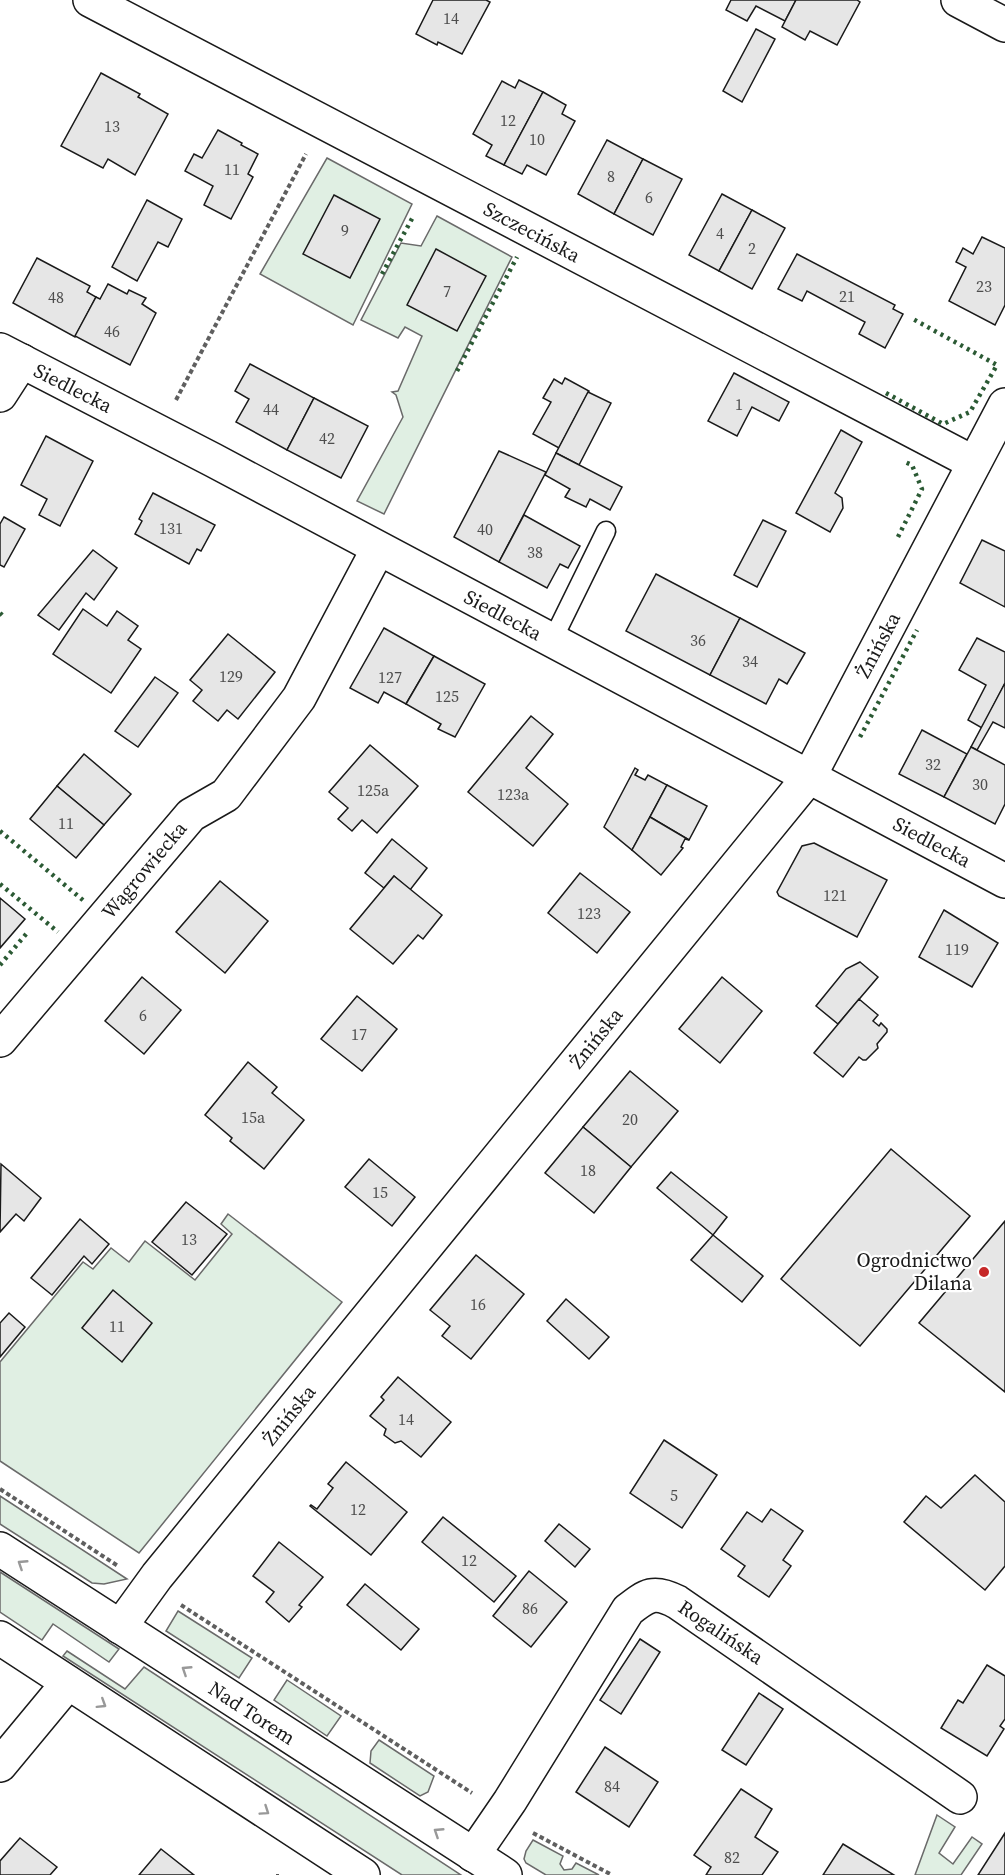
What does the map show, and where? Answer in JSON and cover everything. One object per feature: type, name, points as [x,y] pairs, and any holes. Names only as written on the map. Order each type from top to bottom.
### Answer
[{"type":"street","name":"Szczecińska","points":[[90,0],[974,463]]},
{"type":"street","points":[[958,0],[1005,25]]},
{"type":"street","points":[[0,395],[11,355]]},
{"type":"street","name":"Siedlecka","points":[[11,355],[1005,881]]},
{"type":"street","name":"Żnińska","points":[[120,1628],[150,1586],[809,777],[1005,405]]},
{"type":"street","name":"Wągrowiecka","points":[[0,1040],[191,815],[226,795],[299,698],[378,549]]},
{"type":"street","name":"Nad Torem","points":[[0,1549],[505,1875]]},
{"type":"street","name":"Rogalińska","points":[[473,1855],[503,1813],[628,1610],[645,1596],[663,1595],[687,1608],[960,1797]]},
{"type":"street","points":[[0,1638],[169,1746],[363,1875]]},
{"type":"street","points":[[0,1765],[68,1683]]},
{"type":"lane","points":[[552,641],[606,531]]},
{"type":"path","points":[[158,432],[323,122]]},
{"type":"path","points":[[0,1489],[503,1813],[612,1875]]},
{"type":"green space","points":[[327,158],[412,204],[353,325],[260,274]]},
{"type":"green space","points":[[437,216],[512,257],[384,514],[357,501],[403,417],[396,395],[392,392],[398,391],[422,336],[405,327],[398,338],[361,320],[401,243],[421,246]]},
{"type":"green space","points":[[228,1214],[342,1302],[139,1553],[0,1461],[0,1362],[83,1262],[93,1269],[111,1248],[129,1262],[145,1241],[195,1280],[232,1234],[221,1224]]},
{"type":"green space","points":[[0,1496],[127,1579],[104,1584],[92,1583],[0,1524]]},
{"type":"green space","points":[[0,1572],[119,1649],[109,1662],[53,1624],[42,1640],[0,1612]]},
{"type":"green space","points":[[178,1611],[252,1658],[239,1678],[166,1631]]},
{"type":"green space","points":[[67,1651],[125,1689],[144,1667],[461,1875],[402,1875],[63,1656]]},
{"type":"green space","points":[[287,1680],[341,1716],[327,1736],[274,1700]]},
{"type":"green space","points":[[379,1740],[434,1776],[428,1792],[420,1796],[370,1763],[371,1751]]},
{"type":"green space","points":[[937,1815],[955,1827],[939,1853],[953,1864],[972,1837],[982,1844],[961,1875],[915,1875]]},
{"type":"green space","points":[[533,1840],[563,1856],[560,1864],[564,1870],[572,1869],[576,1863],[599,1875],[546,1875],[526,1863],[524,1859]]},
{"type":"building","points":[[433,0],[486,0],[490,2],[462,54],[416,34]]},
{"type":"building","points":[[731,0],[796,0],[785,21],[756,6],[747,21],[726,10]]},
{"type":"building","points":[[796,0],[857,0],[860,2],[837,45],[810,31],[805,40],[782,27]]},
{"type":"building","points":[[756,29],[775,39],[742,102],[723,91]]},
{"type":"building","points":[[101,73],[140,94],[138,97],[168,114],[135,175],[108,159],[103,168],[61,146]]},
{"type":"building","points":[[519,80],[543,92],[504,165],[486,156],[492,145],[473,134],[502,81],[515,88]]},
{"type":"building","points":[[543,92],[566,105],[562,114],[575,121],[546,175],[527,165],[522,174],[504,165]]},
{"type":"building","points":[[218,130],[258,154],[248,174],[253,177],[231,219],[204,205],[213,186],[185,171],[194,154],[202,158]]},
{"type":"building","points":[[607,140],[643,159],[614,214],[578,194]]},
{"type":"building","points":[[643,159],[682,179],[653,235],[614,214]]},
{"type":"building","points":[[722,194],[752,210],[719,271],[689,255]]},
{"type":"building","points":[[334,195],[380,219],[350,278],[303,254]]},
{"type":"building","points":[[147,200],[182,219],[168,247],[158,242],[137,281],[112,267]]},
{"type":"building","points":[[752,210],[785,228],[752,289],[719,271]]},
{"type":"building","points":[[982,237],[1005,248],[1005,305],[995,325],[949,301],[966,267],[956,262],[963,248],[973,254]]},
{"type":"building","points":[[436,249],[486,276],[457,331],[407,305]]},
{"type":"building","points":[[797,254],[895,305],[893,309],[903,314],[885,348],[859,334],[865,322],[807,291],[802,301],[778,289]]},
{"type":"building","points":[[37,258],[90,286],[87,292],[96,297],[75,337],[13,303]]},
{"type":"building","points":[[108,284],[127,294],[129,290],[146,298],[142,304],[156,313],[130,365],[75,336],[96,297],[100,299]]},
{"type":"building","points":[[250,364],[314,398],[287,450],[236,422],[249,399],[235,391]]},
{"type":"building","points":[[734,373],[789,402],[779,421],[752,407],[737,436],[708,421]]},
{"type":"building","points":[[565,378],[589,391],[559,448],[533,434],[551,402],[543,398],[554,379],[562,384]]},
{"type":"building","points":[[588,392],[611,403],[579,465],[556,453]]},
{"type":"building","points":[[314,398],[368,426],[341,478],[287,450]]},
{"type":"building","points":[[841,430],[862,442],[835,493],[842,498],[843,508],[830,532],[796,513]]},
{"type":"building","points":[[46,436],[93,461],[60,526],[39,515],[47,499],[21,485]]},
{"type":"building","points":[[499,451],[546,472],[499,562],[454,537]]},
{"type":"building","points":[[556,453],[622,487],[610,510],[590,499],[586,507],[565,497],[570,489],[545,475]]},
{"type":"building","points":[[153,493],[215,525],[201,551],[197,549],[189,564],[135,534],[142,521],[139,519]]},
{"type":"building","points":[[524,515],[580,546],[568,568],[560,564],[547,588],[499,562]]},
{"type":"building","points":[[4,517],[25,529],[4,567],[0,565],[0,524]]},
{"type":"building","points":[[763,520],[786,531],[757,587],[734,575]]},
{"type":"building","points":[[982,540],[1005,551],[1005,607],[960,583]]},
{"type":"building","points":[[93,550],[117,568],[94,600],[86,593],[59,630],[38,615]]},
{"type":"building","points":[[656,574],[740,618],[710,675],[626,631]]},
{"type":"building","points":[[83,609],[107,626],[117,611],[138,626],[128,640],[141,649],[111,693],[53,654]]},
{"type":"building","points":[[740,618],[805,653],[787,684],[779,679],[766,704],[710,675]]},
{"type":"building","points":[[384,628],[434,656],[406,704],[384,692],[378,703],[350,688]]},
{"type":"building","points":[[228,634],[275,672],[238,719],[227,710],[218,721],[193,701],[202,690],[190,680]]},
{"type":"building","points":[[977,638],[1005,652],[1005,683],[982,728],[968,720],[986,685],[959,670]]},
{"type":"building","points":[[434,656],[485,684],[455,737],[438,729],[441,724],[406,704]]},
{"type":"building","points":[[155,677],[178,693],[138,747],[115,731]]},
{"type":"building","points":[[1005,683],[1005,728],[993,722],[977,750],[971,747]]},
{"type":"building","points":[[531,716],[553,734],[526,768],[568,804],[533,846],[468,792]]},
{"type":"building","points":[[922,730],[967,754],[944,797],[899,774]]},
{"type":"building","points":[[370,745],[418,786],[377,833],[362,820],[352,831],[338,819],[348,808],[329,792]]},
{"type":"building","points":[[971,747],[1005,765],[1005,804],[995,824],[944,797]]},
{"type":"building","points":[[84,754],[131,794],[104,825],[57,786]]},
{"type":"building","points":[[635,768],[638,770],[635,775],[645,780],[648,775],[667,785],[632,850],[604,827]]},
{"type":"building","points":[[667,785],[707,806],[689,840],[650,817]]},
{"type":"building","points":[[57,786],[104,825],[76,858],[30,819]]},
{"type":"building","points":[[650,817],[689,840],[685,839],[681,847],[683,848],[661,875],[632,850]]},
{"type":"building","points":[[392,839],[427,868],[410,890],[394,876],[384,888],[365,873]]},
{"type":"building","points":[[814,843],[887,880],[857,937],[779,896],[777,892],[802,846]]},
{"type":"building","points":[[580,873],[630,912],[597,953],[548,913]]},
{"type":"building","points":[[394,876],[442,915],[423,939],[418,935],[393,964],[350,929]]},
{"type":"building","points":[[220,881],[268,921],[225,973],[176,932]]},
{"type":"building","points":[[0,898],[25,919],[0,948]]},
{"type":"building","points":[[944,910],[998,943],[972,987],[919,957]]},
{"type":"building","points":[[860,962],[878,977],[838,1024],[816,1006],[846,969]]},
{"type":"building","points":[[142,977],[181,1010],[144,1054],[105,1021]]},
{"type":"building","points":[[722,977],[762,1011],[720,1063],[679,1029]]},
{"type":"building","points":[[357,996],[397,1029],[362,1071],[321,1039]]},
{"type":"building","points":[[859,999],[878,1015],[873,1021],[879,1026],[881,1023],[887,1032],[877,1044],[878,1048],[866,1060],[859,1057],[843,1077],[814,1053]]},
{"type":"building","points":[[248,1062],[277,1087],[272,1093],[304,1120],[264,1169],[230,1141],[232,1138],[205,1115]]},
{"type":"building","points":[[630,1071],[678,1111],[631,1167],[583,1127]]},
{"type":"building","points":[[583,1127],[631,1167],[594,1213],[545,1173]]},
{"type":"building","points":[[891,1149],[970,1216],[860,1346],[781,1279]]},
{"type":"building","points":[[369,1159],[415,1197],[392,1226],[345,1187]]},
{"type":"building","points":[[1,1164],[41,1198],[24,1221],[16,1214],[0,1232]]},
{"type":"building","points":[[671,1172],[727,1217],[713,1235],[657,1188]]},
{"type":"building","points":[[186,1202],[227,1234],[192,1275],[152,1242]]},
{"type":"building","points":[[80,1219],[109,1244],[92,1264],[84,1256],[52,1295],[31,1278]]},
{"type":"building","name":"Ogrodnictwo Dilana","points":[[1005,1221],[1005,1392],[919,1323]]},
{"type":"building","points":[[713,1235],[763,1276],[742,1302],[691,1260]]},
{"type":"building","points":[[476,1255],[524,1294],[471,1359],[442,1336],[450,1326],[430,1310]]},
{"type":"building","points":[[113,1290],[152,1323],[122,1362],[82,1328]]},
{"type":"building","points":[[566,1299],[609,1337],[589,1359],[547,1321]]},
{"type":"building","points":[[9,1313],[25,1327],[0,1357],[0,1323]]},
{"type":"building","points":[[398,1377],[451,1422],[421,1457],[401,1441],[395,1443],[384,1435],[386,1429],[370,1416],[384,1400],[381,1397]]},
{"type":"building","points":[[664,1440],[717,1475],[682,1528],[630,1493]]},
{"type":"building","points":[[346,1462],[407,1512],[371,1555],[310,1506],[317,1509],[333,1488],[328,1484]]},
{"type":"building","points":[[975,1475],[1005,1502],[1005,1566],[985,1590],[904,1522],[926,1496],[941,1508]]},
{"type":"building","points":[[771,1509],[803,1531],[783,1560],[791,1566],[769,1597],[738,1576],[745,1566],[721,1549],[747,1512],[762,1522]]},
{"type":"building","points":[[443,1517],[516,1576],[494,1602],[422,1542]]},
{"type":"building","points":[[559,1524],[590,1549],[575,1567],[545,1541]]},
{"type":"building","points":[[279,1542],[323,1577],[299,1605],[302,1607],[289,1622],[266,1602],[274,1592],[253,1576]]},
{"type":"building","points":[[529,1571],[567,1602],[531,1647],[493,1616]]},
{"type":"building","points":[[365,1584],[419,1629],[401,1650],[347,1605]]},
{"type":"building","points":[[640,1639],[660,1652],[621,1714],[600,1700]]},
{"type":"building","points":[[987,1665],[1005,1676],[1005,1719],[1000,1726],[1004,1729],[987,1756],[941,1728],[958,1700],[963,1703]]},
{"type":"building","points":[[759,1693],[783,1709],[746,1765],[722,1750]]},
{"type":"building","points":[[605,1747],[658,1782],[629,1827],[576,1792]]},
{"type":"building","points":[[741,1789],[772,1809],[755,1837],[778,1852],[762,1875],[706,1875],[711,1867],[694,1855]]},
{"type":"building","points":[[1005,1833],[1005,1875],[978,1875]]},
{"type":"building","points":[[20,1838],[57,1867],[50,1875],[0,1875],[0,1861]]},
{"type":"building","points":[[843,1844],[894,1875],[823,1875]]},
{"type":"building","points":[[161,1849],[194,1875],[139,1875]]},
{"type":"hedge","points":[[382,274],[414,215]]},
{"type":"hedge","points":[[457,371],[517,257]]},
{"type":"hedge","points":[[886,393],[943,424],[970,412],[997,365],[913,319]]},
{"type":"hedge","points":[[898,537],[922,489],[912,465],[905,462]]},
{"type":"hedge","points":[[0,613],[3,616]]},
{"type":"hedge","points":[[860,737],[917,630]]},
{"type":"hedge","points":[[0,831],[84,901]]},
{"type":"hedge","points":[[0,884],[58,932]]},
{"type":"hedge","points":[[0,965],[27,933]]},
{"type":"place","name":"Ogrodnictwo Dilana","points":[[984,1272]]}]
